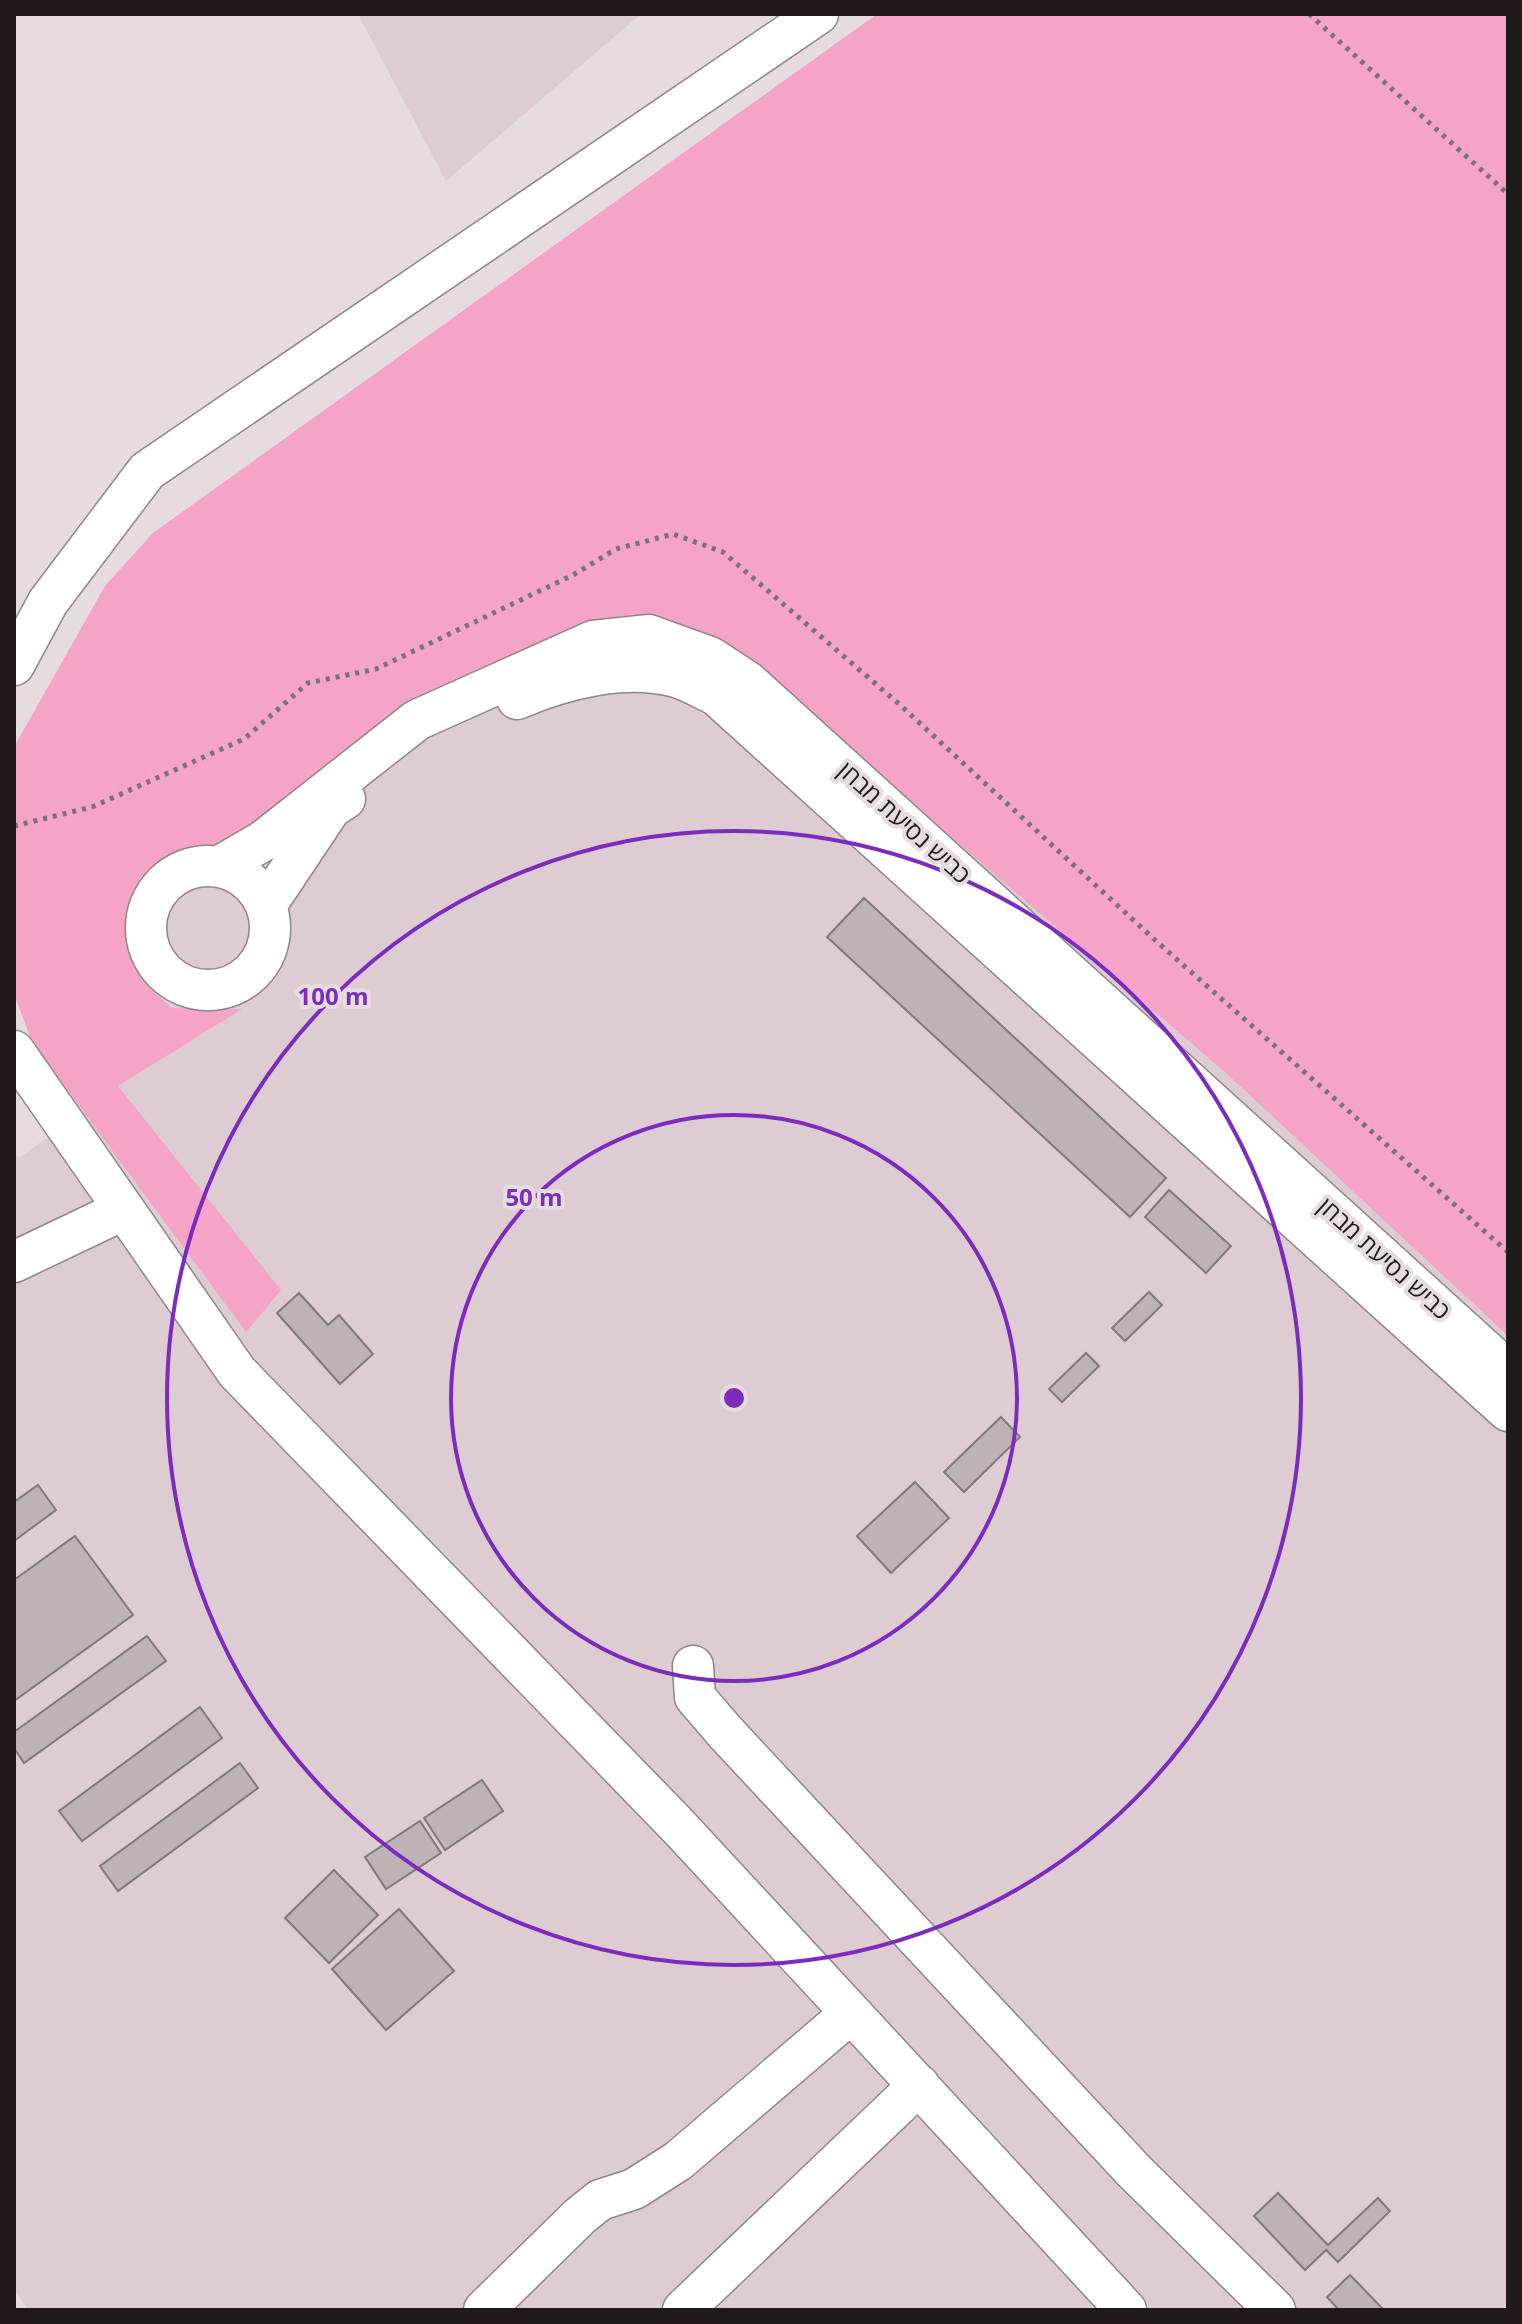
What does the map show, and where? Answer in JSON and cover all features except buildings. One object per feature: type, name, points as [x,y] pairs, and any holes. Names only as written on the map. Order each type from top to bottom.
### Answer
[{"type":"lane","points":[[14,665],[48,602],[147,471],[818,14]]},
{"type":"lane","name":"כביש נסיעת מבחן","points":[[220,866],[263,841],[417,720],[593,641],[649,635],[710,657],[748,682],[1508,1371]]},
{"type":"lane","name":"כביש נסיעת מבחן","points":[[267,904],[331,808],[438,732],[546,687],[635,670],[677,677],[716,695],[1508,1411]]},
{"type":"lane","points":[[199,865],[220,866],[239,873],[256,886],[267,904],[271,925],[268,945],[259,964],[245,979],[226,988],[206,991],[185,986],[168,977],[154,961],[146,942],[145,921],[151,901],[163,884],[179,871],[199,865]]},
{"type":"lane","points":[[14,1051],[237,1372],[597,1741],[1126,2310]]},
{"type":"lane","points":[[14,1262],[123,1210]]},
{"type":"lane","points":[[693,1666],[695,1697],[725,1732],[1134,2171],[1275,2310]]},
{"type":"lane","points":[[484,2310],[580,2216],[600,2200],[634,2189],[678,2161],[851,2013]]},
{"type":"lane","points":[[683,2310],[919,2085]]},
{"type":"path","points":[[1309,14],[1508,194]]},
{"type":"shaded area","points":[[358,14],[641,14],[446,181]]},
{"type":"shaded area","points":[[877,14],[1508,14],[1508,1336],[1227,1074],[737,653],[563,637],[215,857],[170,861],[147,877],[136,904],[132,936],[136,966],[141,977],[171,1008],[242,1009],[118,1086],[281,1290],[246,1332],[32,1042],[14,994],[14,747],[105,586],[153,533]]},
{"type":"shaded area","points":[[737,652],[1227,1074],[1508,1336],[1508,2310],[28,2310],[14,2289],[14,1152],[19,1158],[118,1086],[240,1009],[171,1008],[140,977],[132,943],[132,910],[153,869],[180,857],[215,857],[386,728]]}]
